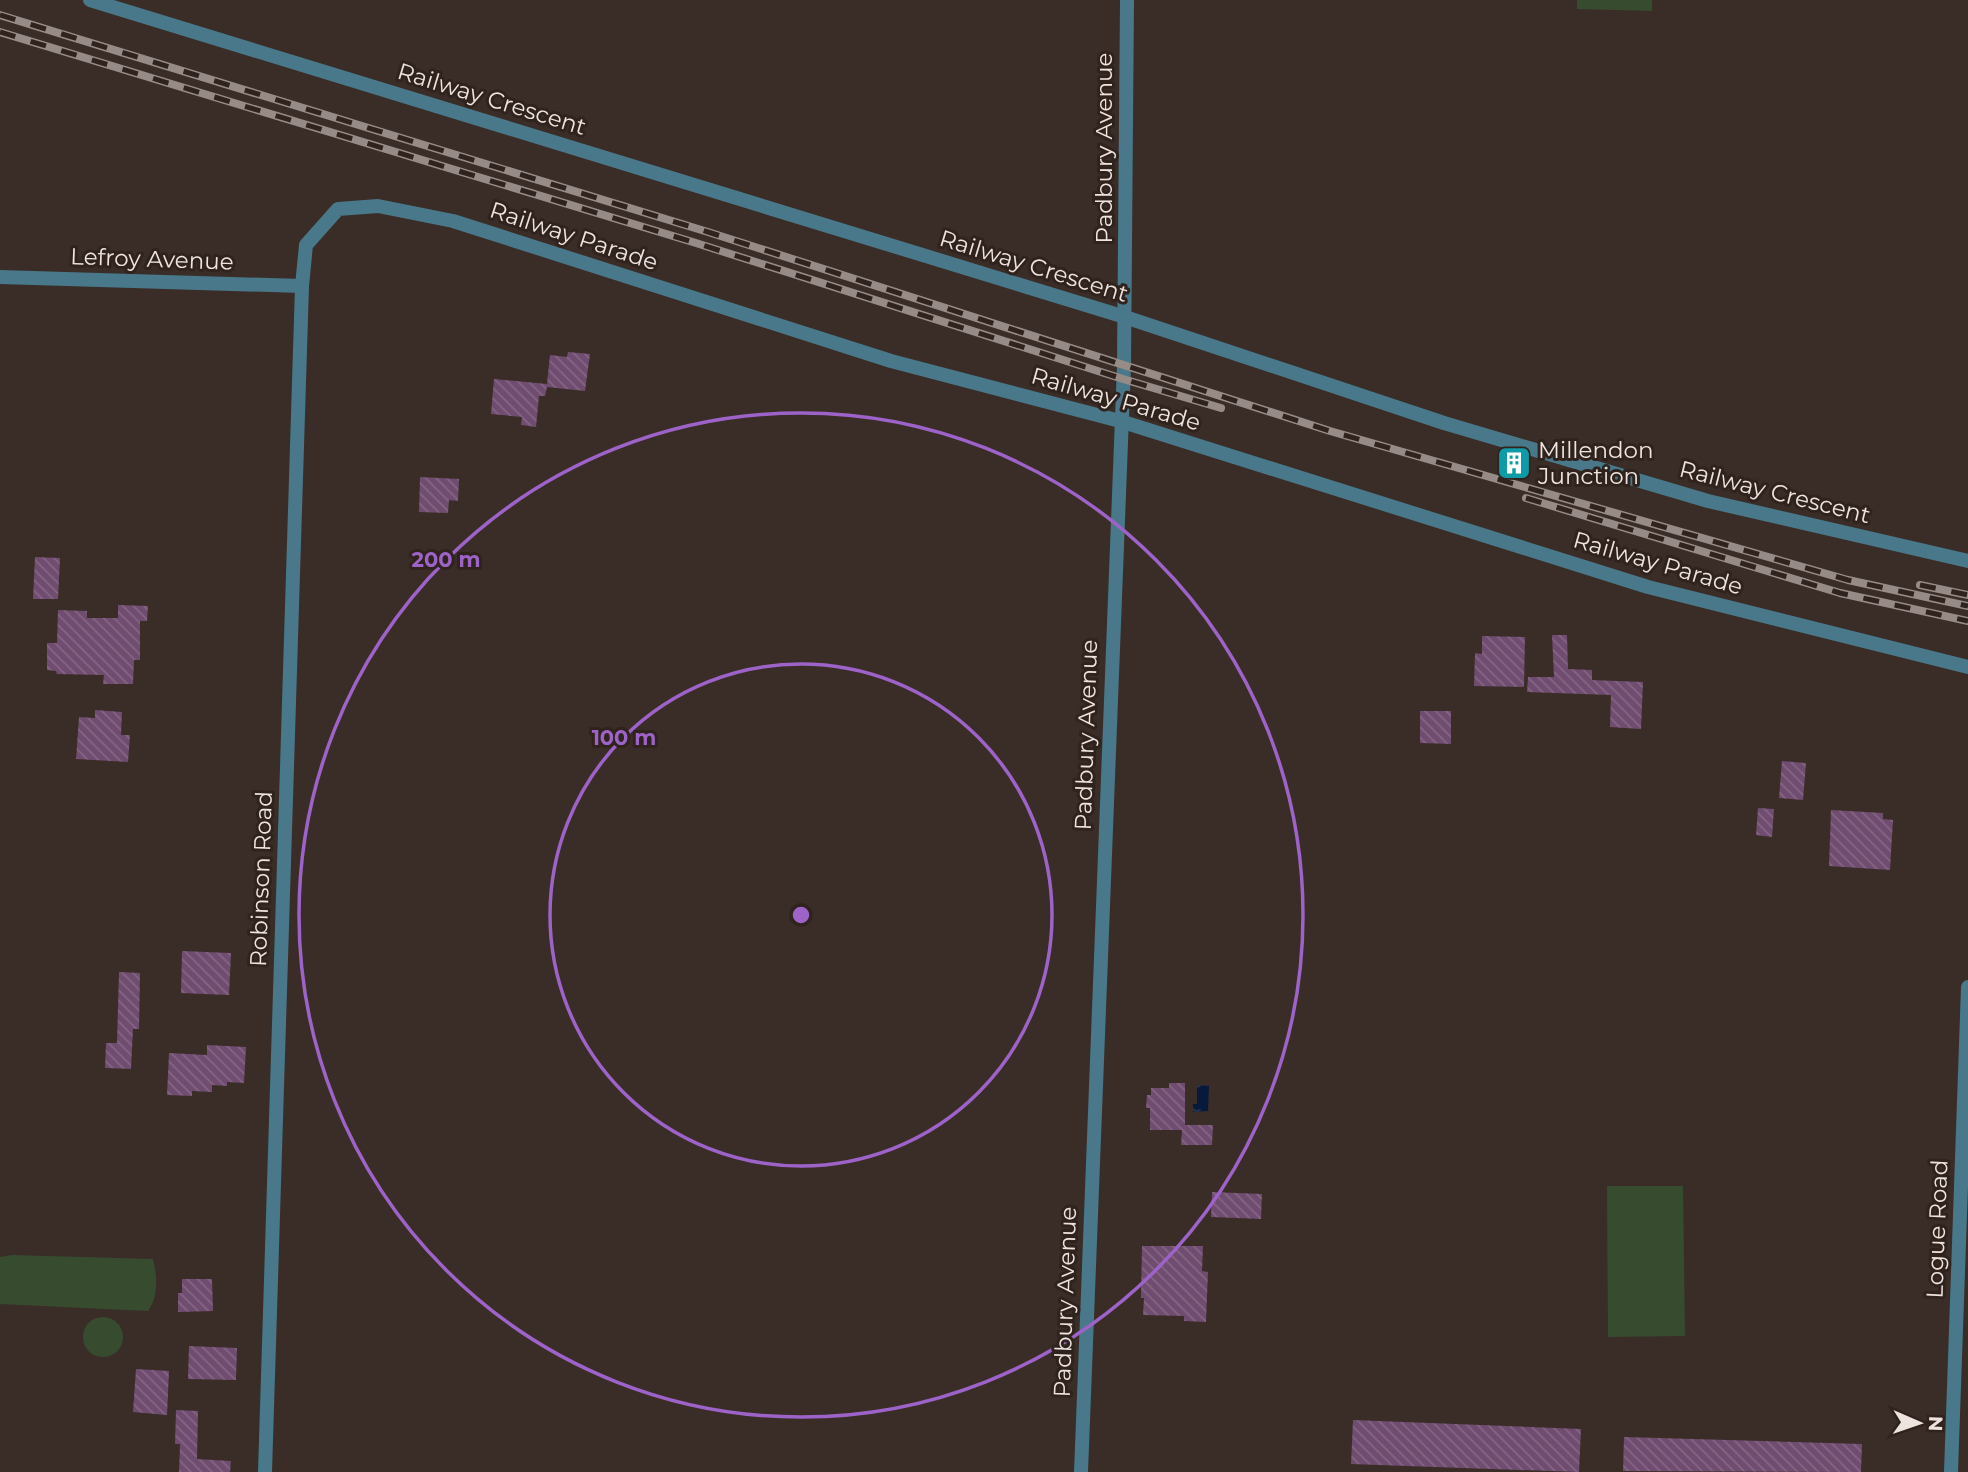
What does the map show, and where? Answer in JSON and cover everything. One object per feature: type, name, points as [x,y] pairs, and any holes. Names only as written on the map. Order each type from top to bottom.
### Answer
[{"type":"street","name":"Railway Crescent","points":[[90,0],[1125,317],[1444,423],[1708,501],[1968,561]]},
{"type":"street","name":"Padbury Avenue","points":[[1081,1472],[1125,317],[1127,0]]},
{"type":"street","name":"Railway Parade","points":[[302,286],[306,245],[338,209],[379,206],[453,221],[891,361],[1120,421],[1648,587],[1968,667]]},
{"type":"street","name":"Lefroy Avenue","points":[[0,277],[302,286]]},
{"type":"street","name":"Robinson Road","points":[[265,1472],[302,286]]},
{"type":"street","name":"Logue Road","points":[[1951,1472],[1968,987]]},
{"type":"green space","points":[[1577,0],[1652,0],[1652,11],[1577,9]]},
{"type":"green space","points":[[1607,1186],[1683,1186],[1685,1336],[1608,1337]]},
{"type":"green space","points":[[12,1255],[153,1259],[156,1279],[152,1305],[148,1311],[0,1304],[0,1257]]},
{"type":"green space","points":[[103,1317],[117,1323],[123,1337],[117,1351],[103,1357],[89,1351],[83,1337],[89,1323]]},
{"type":"water","points":[[1197,1085],[1209,1086],[1208,1111],[1193,1112],[1193,1104],[1197,1104]]},
{"type":"building","points":[[568,352],[590,354],[585,391],[547,387],[545,396],[539,396],[536,427],[521,425],[522,417],[491,414],[494,379],[547,384],[550,355],[567,357]]},
{"type":"building","points":[[420,477],[459,479],[458,501],[449,500],[448,513],[419,512]]},
{"type":"building","points":[[35,557],[60,558],[58,599],[33,599]]},
{"type":"building","points":[[118,605],[148,606],[147,621],[140,621],[140,660],[134,660],[133,684],[103,684],[104,675],[57,674],[56,671],[47,670],[47,643],[57,643],[58,610],[87,611],[87,618],[118,618]]},
{"type":"building","points":[[1552,635],[1567,635],[1568,669],[1592,670],[1592,680],[1643,682],[1641,729],[1610,727],[1611,695],[1527,692],[1528,677],[1554,677]]},
{"type":"building","points":[[1482,636],[1525,637],[1524,687],[1474,686],[1475,653],[1482,654]]},
{"type":"building","points":[[95,710],[122,712],[121,735],[130,735],[128,762],[76,759],[79,717],[95,718]]},
{"type":"building","points":[[1420,711],[1451,711],[1451,744],[1420,743]]},
{"type":"building","points":[[1782,761],[1806,763],[1803,800],[1779,798]]},
{"type":"building","points":[[1758,808],[1774,809],[1772,837],[1756,835]]},
{"type":"building","points":[[1831,810],[1883,813],[1883,819],[1893,820],[1890,870],[1829,866]]},
{"type":"building","points":[[182,951],[231,953],[229,995],[181,993]]},
{"type":"building","points":[[119,972],[140,973],[139,1029],[133,1029],[131,1069],[105,1068],[106,1043],[117,1043]]},
{"type":"building","points":[[207,1045],[246,1047],[244,1083],[212,1085],[212,1092],[192,1091],[192,1096],[167,1095],[169,1053],[207,1055]]},
{"type":"building","points":[[1169,1083],[1185,1083],[1185,1125],[1213,1125],[1212,1145],[1181,1145],[1182,1130],[1150,1130],[1150,1108],[1146,1108],[1147,1095],[1151,1095],[1151,1088],[1169,1088]]},
{"type":"building","points":[[1212,1192],[1262,1194],[1261,1219],[1211,1217]]},
{"type":"building","points":[[1142,1246],[1203,1246],[1202,1271],[1208,1272],[1206,1322],[1184,1321],[1184,1316],[1143,1315]]},
{"type":"building","points":[[182,1279],[212,1279],[213,1311],[178,1312],[178,1293],[182,1293]]},
{"type":"building","points":[[189,1346],[237,1348],[236,1380],[188,1379]]},
{"type":"building","points":[[136,1369],[169,1371],[167,1415],[133,1412]]},
{"type":"building","points":[[176,1410],[198,1411],[197,1459],[231,1461],[230,1472],[179,1472],[180,1444],[175,1444]]},
{"type":"building","points":[[1353,1420],[1581,1429],[1579,1472],[1351,1464]]},
{"type":"building","points":[[1624,1437],[1862,1444],[1861,1472],[1623,1471]]},
{"type":"railway","points":[[0,15],[708,232],[1330,431],[1848,580],[1968,606]]},
{"type":"railway","points":[[0,32],[696,243],[1221,408]]},
{"type":"railway","points":[[1526,498],[1840,593],[1968,621]]},
{"type":"railway","points":[[1920,585],[1968,595]]},
{"type":"place","name":"Millendon Junction","points":[[1514,463]]}]
